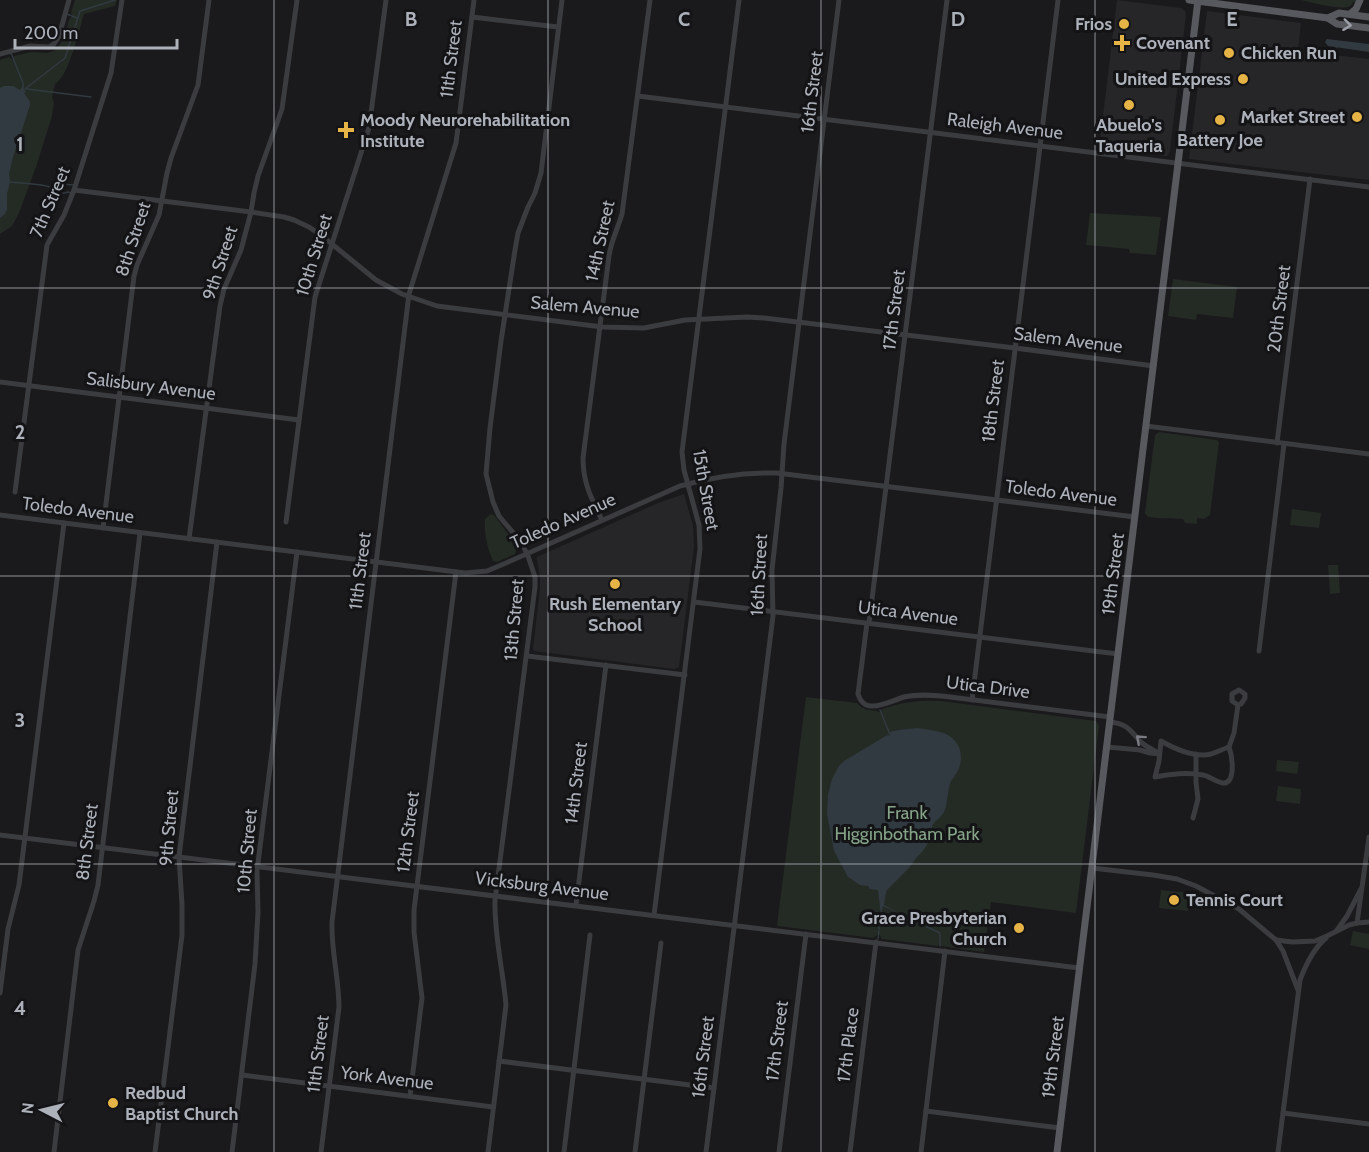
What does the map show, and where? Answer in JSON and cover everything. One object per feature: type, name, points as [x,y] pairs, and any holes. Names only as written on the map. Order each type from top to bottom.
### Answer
[{"type":"main road","points":[[1189,0],[1328,18],[1337,24],[1369,28]]},
{"type":"main road","points":[[1229,0],[1237,7]]},
{"type":"main road","points":[[1350,14],[1356,9],[1360,0]]},
{"type":"main road","name":"19th Street","points":[[1057,1152],[1198,1]]},
{"type":"main road","points":[[1328,18],[1339,13],[1369,17]]},
{"type":"street","points":[[0,54],[30,46],[48,47],[54,44],[59,36],[69,0]]},
{"type":"street","name":"7th Street","points":[[15,492],[47,245],[64,215],[74,190],[113,65],[122,0]]},
{"type":"street","name":"8th Street","points":[[103,528],[134,276],[159,215],[171,158],[198,85],[209,0]]},
{"type":"street","name":"9th Street","points":[[189,539],[220,306],[224,289],[241,250],[258,176],[282,109],[297,0]]},
{"type":"street","name":"10th Street","points":[[286,522],[315,297],[369,128],[386,0]]},
{"type":"street","name":"11th Street","points":[[321,1152],[339,1007],[332,936],[338,876],[409,296],[456,143],[474,0]]},
{"type":"street","name":"13th Street","points":[[488,1152],[506,1005],[496,923],[496,896],[535,577],[520,542],[499,516],[486,474],[490,428],[518,232],[541,173],[562,0]]},
{"type":"street","name":"14th Street","points":[[602,520],[585,482],[583,458],[611,243],[622,214],[650,0]]},
{"type":"street","name":"15th Street","points":[[654,915],[700,549],[699,525],[681,458],[740,0]]},
{"type":"street","name":"16th Street","points":[[706,1152],[773,611],[771,570],[784,444],[839,0]]},
{"type":"street","name":"17th Street","points":[[863,703],[858,692],[887,486],[947,0]]},
{"type":"street","name":"18th Street","points":[[972,700],[1058,0]]},
{"type":"street","points":[[472,16],[558,27]]},
{"type":"street","name":"Raleigh Avenue","points":[[638,96],[1369,186]]},
{"type":"street","name":"20th Street","points":[[1277,443],[1310,179]]},
{"type":"street","name":"Salem Avenue","points":[[74,190],[285,217],[309,227],[376,280],[437,306],[600,327],[644,328],[698,319],[747,317],[1154,366]]},
{"type":"street","name":"Salisbury Avenue","points":[[0,382],[299,420]]},
{"type":"street","points":[[1146,426],[1369,454]]},
{"type":"street","points":[[1259,651],[1284,444]]},
{"type":"street","name":"Toledo Avenue","points":[[0,515],[477,573],[487,571],[688,484],[746,474],[782,474],[1135,517]]},
{"type":"street","points":[[0,993],[8,929],[19,885],[64,523]]},
{"type":"street","name":"8th Street","points":[[54,1152],[78,950],[94,902],[102,847],[140,533]]},
{"type":"street","name":"9th Street","points":[[155,1152],[182,935],[179,857],[217,542]]},
{"type":"street","name":"10th Street","points":[[232,1152],[255,964],[258,866],[297,552]]},
{"type":"street","name":"12th Street","points":[[410,1096],[422,1009],[413,922],[456,572]]},
{"type":"street","name":"Utica Avenue","points":[[694,602],[1118,654]]},
{"type":"street","points":[[527,656],[685,675]]},
{"type":"street","name":"14th Street","points":[[576,905],[606,665]]},
{"type":"street","name":"Utica Drive","points":[[863,703],[875,706],[905,697],[923,695],[1110,719]]},
{"type":"street","points":[[1229,747],[1212,754],[1196,754],[1161,741],[1160,761],[1155,777],[1177,773],[1196,774],[1210,777],[1221,783],[1227,782],[1232,767],[1229,747],[1234,733],[1238,705]]},
{"type":"street","points":[[1110,719],[1125,725],[1143,744],[1159,754]]},
{"type":"street","points":[[1107,747],[1159,754]]},
{"type":"street","points":[[1193,818],[1198,799],[1196,754]]},
{"type":"street","name":"Vicksburg Avenue","points":[[0,835],[1079,968]]},
{"type":"street","points":[[1357,923],[1369,837]]},
{"type":"street","points":[[1092,868],[1153,874],[1177,879],[1196,886],[1239,909],[1276,940],[1283,951],[1298,991]]},
{"type":"street","points":[[1337,930],[1363,885]]},
{"type":"street","points":[[1276,940],[1315,940],[1357,923],[1369,922]]},
{"type":"street","name":"17th Street","points":[[779,1152],[806,934]]},
{"type":"street","points":[[564,1152],[590,935]]},
{"type":"street","points":[[1278,1152],[1300,980],[1310,957],[1327,936]]},
{"type":"street","name":"17th Place","points":[[850,1152],[876,942]]},
{"type":"street","points":[[635,1152],[661,943]]},
{"type":"street","points":[[921,1152],[945,951]]},
{"type":"street","points":[[499,1061],[714,1088]]},
{"type":"street","name":"York Avenue","points":[[242,1075],[493,1107]]},
{"type":"street","points":[[926,1111],[1060,1128]]},
{"type":"street","points":[[1283,1113],[1369,1124]]},
{"type":"shaded area","points":[[1117,0],[1181,8],[1186,14],[1170,151],[1167,156],[1099,149]]},
{"type":"shaded area","points":[[1207,11],[1301,23],[1298,51],[1369,59],[1369,180],[1189,159]]},
{"type":"shaded area","points":[[1327,39],[1369,44],[1369,52],[1328,46],[1325,42]]},
{"type":"shaded area","points":[[13,86],[20,90],[22,87],[30,105],[9,174],[7,210],[0,218],[0,88]]},
{"type":"shaded area","name":"Rush Elementary School","points":[[684,494],[693,526],[694,547],[679,667],[674,669],[534,651],[540,588],[537,557],[658,503]]},
{"type":"shaded area","points":[[917,728],[940,732],[951,737],[960,751],[961,762],[950,784],[944,812],[932,826],[928,843],[909,868],[886,892],[884,905],[900,914],[883,906],[881,915],[878,890],[860,885],[848,877],[834,851],[827,814],[828,795],[832,779],[844,761],[884,737],[888,735],[891,737],[890,732]]},
{"type":"green space","points":[[75,0],[117,0],[115,6],[84,14],[69,63],[55,84],[52,116],[19,213],[12,226],[0,234],[0,60],[9,57],[13,60],[14,56],[31,52],[47,53],[56,50],[73,16],[71,13]]},
{"type":"green space","points":[[1301,0],[1357,0],[1357,2],[1353,2],[1351,6],[1341,7]]},
{"type":"green space","points":[[1090,213],[1161,217],[1156,255],[1130,253],[1129,249],[1086,245]]},
{"type":"green space","points":[[1173,279],[1237,287],[1233,318],[1197,314],[1196,320],[1168,316]]},
{"type":"green space","points":[[1159,432],[1219,442],[1210,515],[1204,519],[1197,518],[1197,524],[1185,523],[1183,519],[1148,517],[1145,513],[1155,435]]},
{"type":"green space","points":[[1292,509],[1321,513],[1319,528],[1290,525]]},
{"type":"green space","points":[[491,514],[512,539],[517,549],[515,554],[497,562],[493,561],[486,535],[485,519]]},
{"type":"green space","points":[[1328,565],[1338,565],[1340,593],[1330,594]]},
{"type":"green space","name":"Frank Higginbotham Park","points":[[806,697],[857,703],[865,709],[880,712],[882,709],[904,703],[941,701],[1096,721],[1099,726],[1076,913],[991,902],[984,952],[941,946],[940,942],[938,946],[882,939],[879,934],[873,938],[778,926]]},
{"type":"green space","points":[[1277,760],[1299,762],[1297,774],[1276,771]]},
{"type":"green space","points":[[1278,786],[1301,789],[1300,804],[1276,801]]},
{"type":"green space","name":"Tennis Court","points":[[1161,890],[1189,893],[1188,911],[1159,908]]},
{"type":"green space","points":[[1353,931],[1369,934],[1369,949],[1350,945]]},
{"type":"waterway","points":[[25,89],[65,58],[80,11],[115,0]]},
{"type":"waterway","points":[[67,14],[77,18]]},
{"type":"waterway","points":[[1335,62],[1336,47]]},
{"type":"waterway","points":[[11,53],[23,88]]},
{"type":"waterway","points":[[27,89],[91,97]]},
{"type":"waterway","points":[[10,182],[42,185],[60,193],[71,193]]},
{"type":"waterway","points":[[52,187],[60,184],[74,185]]},
{"type":"waterway","points":[[880,710],[891,737]]},
{"type":"waterway","points":[[900,914],[940,933]]},
{"type":"waterway","points":[[879,929],[881,915]]},
{"type":"waterway","points":[[878,939],[879,931]]},
{"type":"waterway","points":[[940,934],[940,946]]},
{"type":"place","name":"Frios","points":[[1124,24]]},
{"type":"place","name":"Covenant","points":[[1122,43]]},
{"type":"place","name":"Chicken Run","points":[[1229,53]]},
{"type":"place","name":"United Express","points":[[1243,79]]},
{"type":"place","name":"Abuelo's Taqueria","points":[[1129,105]]},
{"type":"place","name":"Market Street","points":[[1357,117]]},
{"type":"place","name":"Battery Joe","points":[[1220,120]]},
{"type":"place","name":"Moody Neurorehabilitation Institute","points":[[346,130]]},
{"type":"place","name":"Rush Elementary School","points":[[615,584]]},
{"type":"place","name":"Tennis Court","points":[[1174,900]]},
{"type":"place","name":"Grace Presbyterian Church","points":[[1019,928]]},
{"type":"place","name":"Redbud Baptist Church","points":[[113,1103]]}]
